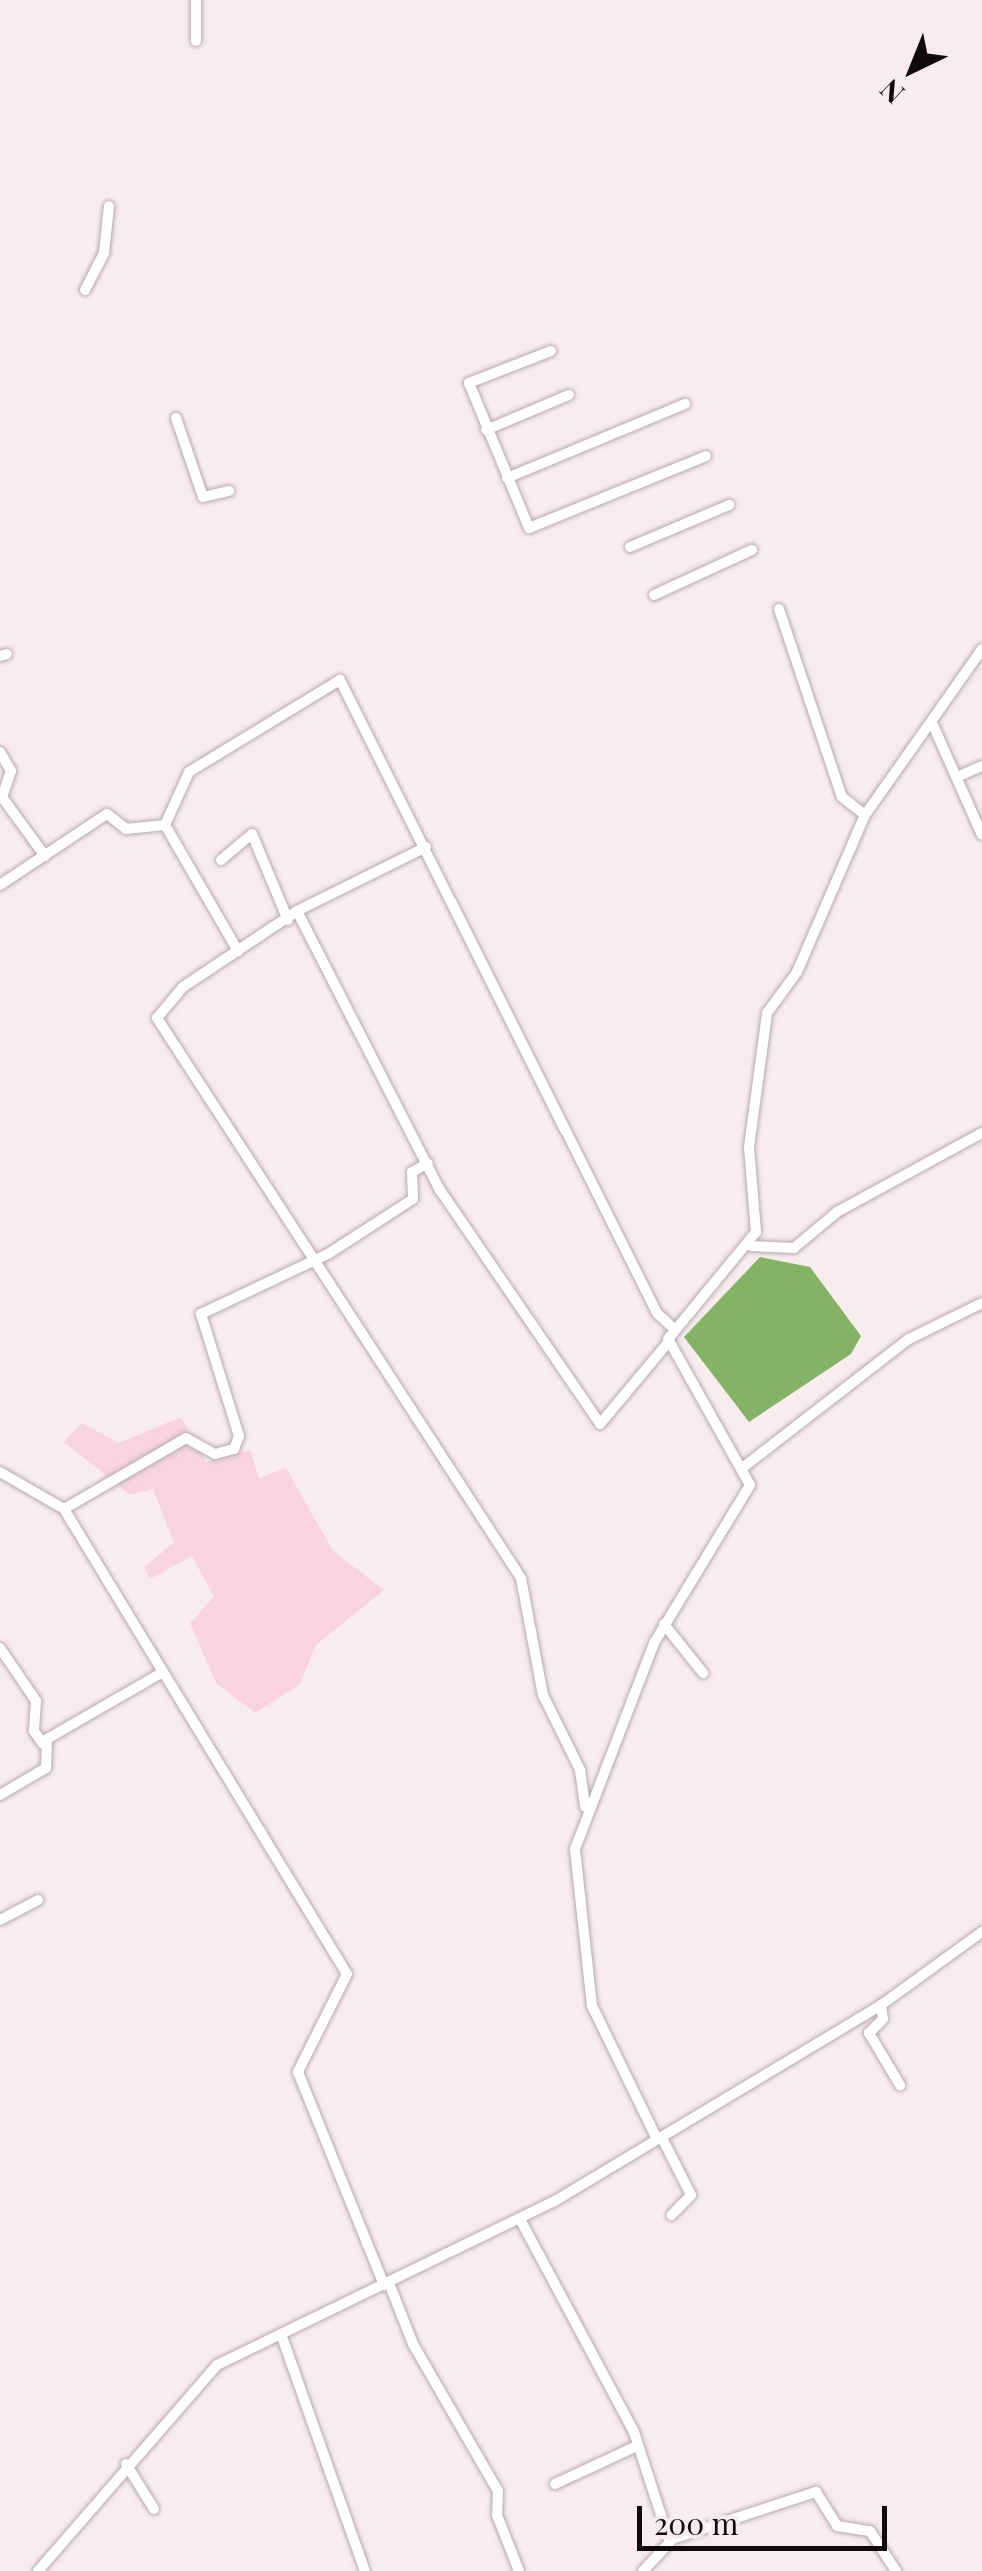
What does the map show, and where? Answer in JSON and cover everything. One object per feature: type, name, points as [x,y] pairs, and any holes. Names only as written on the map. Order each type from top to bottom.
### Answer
[{"type":"street","points":[[196,0],[196,41]]},
{"type":"street","points":[[85,290],[104,253],[109,206]]},
{"type":"street","points":[[551,350],[469,383],[529,528],[706,456]]},
{"type":"street","points":[[486,430],[569,395]]},
{"type":"street","points":[[507,478],[685,404]]},
{"type":"street","points":[[176,418],[202,497],[229,491]]},
{"type":"street","points":[[630,547],[730,506]]},
{"type":"street","points":[[654,595],[752,550]]},
{"type":"street","points":[[779,609],[842,797],[864,814]]},
{"type":"street","points":[[298,910],[332,992],[366,1031],[428,1163],[600,1424],[668,1344],[673,1328],[751,1246],[761,1032],[798,972],[864,814],[933,725],[982,649]]},
{"type":"street","points":[[165,825],[189,772],[340,680],[657,1313],[673,1328]]},
{"type":"street","points":[[933,725],[982,836]]},
{"type":"street","points":[[0,752],[11,771],[2,797],[45,856]]},
{"type":"street","points":[[957,777],[982,766]]},
{"type":"street","points":[[0,885],[108,814],[126,829],[165,825]]},
{"type":"street","points":[[165,825],[238,951]]},
{"type":"street","points":[[221,860],[252,834],[288,920]]},
{"type":"street","points":[[426,847],[298,910],[162,1004],[157,1018],[526,1590],[543,1695],[580,1770],[586,1812]]},
{"type":"street","points":[[751,1246],[794,1248],[837,1212],[982,1133]]},
{"type":"street","points":[[64,1508],[186,1438],[215,1454],[234,1449],[239,1436],[200,1316],[312,1262],[414,1198],[412,1172],[428,1163]]},
{"type":"street","points":[[745,1466],[909,1339],[982,1303]]},
{"type":"street","points":[[668,1344],[745,1466],[744,1496],[664,1624],[586,1812],[575,1858],[592,2006],[691,2195],[672,2215]]},
{"type":"street","points":[[0,1472],[64,1508],[158,1675],[347,1974],[298,2072],[412,2344],[498,2490],[497,2514],[520,2571]]},
{"type":"street","points":[[664,1624],[703,1673]]},
{"type":"street","points":[[0,1648],[36,1700],[34,1731],[43,1744],[46,1768],[0,1795]]},
{"type":"street","points":[[43,1744],[158,1675]]},
{"type":"street","points":[[0,1920],[38,1900]]},
{"type":"street","points":[[38,2571],[204,2374],[521,2220],[881,2004],[982,1932]]},
{"type":"street","points":[[881,2004],[884,2019],[870,2034],[900,2084]]},
{"type":"street","points":[[521,2220],[638,2446],[671,2541]]},
{"type":"street","points":[[281,2334],[366,2571]]},
{"type":"street","points":[[555,2484],[638,2446]]},
{"type":"street","points":[[126,2464],[154,2509]]},
{"type":"street","points":[[643,2571],[671,2541],[816,2492],[837,2526],[870,2532],[896,2571]]},
{"type":"shaded area","points":[[760,1257],[810,1267],[861,1336],[851,1354],[749,1422],[684,1337]]},
{"type":"shaded area","points":[[181,1417],[206,1462],[250,1450],[259,1478],[286,1468],[333,1551],[384,1590],[316,1645],[299,1685],[255,1713],[216,1683],[190,1623],[214,1597],[192,1556],[150,1579],[144,1567],[174,1543],[153,1489],[130,1495],[64,1442],[82,1423],[119,1443]]}]
